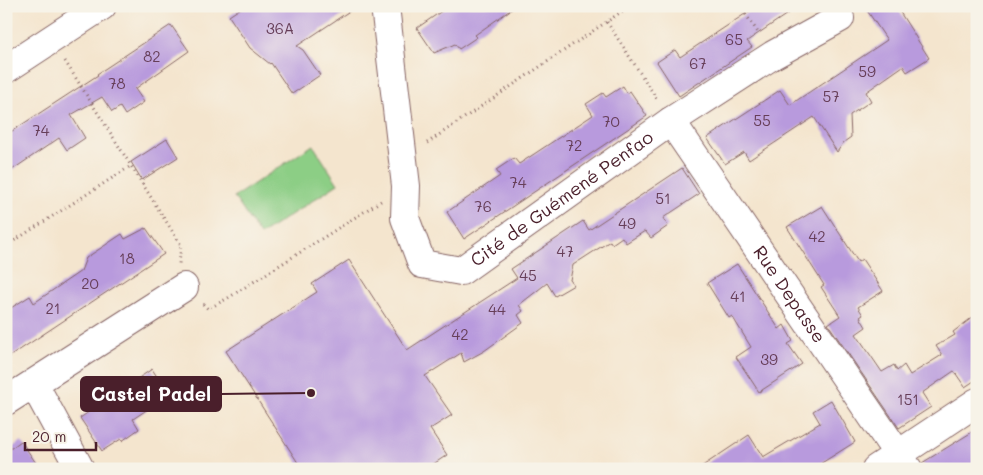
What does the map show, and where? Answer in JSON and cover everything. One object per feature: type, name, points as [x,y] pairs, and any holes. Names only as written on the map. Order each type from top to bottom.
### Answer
[{"type":"street","points":[[6,69],[102,6]]},
{"type":"street","name":"Cité de Guémené Penfao","points":[[388,8],[404,173],[405,218],[422,264],[461,271],[671,120],[773,55],[840,18]]},
{"type":"street","name":"Rue Depasse","points":[[671,120],[904,462]]},
{"type":"street","points":[[6,401],[184,287]]},
{"type":"street","points":[[34,384],[80,469]]},
{"type":"street","points":[[876,469],[904,462],[977,402]]},
{"type":"path","points":[[208,309],[228,298],[404,173],[630,6]]},
{"type":"path","points":[[740,6],[773,55]]},
{"type":"path","points":[[606,22],[671,120]]},
{"type":"path","points":[[51,40],[181,245],[179,261],[184,287]]},
{"type":"path","points":[[6,246],[131,166]]},
{"type":"green space","points":[[313,145],[338,184],[260,235],[234,197]]},
{"type":"building","points":[[244,6],[357,6],[297,46],[303,50],[320,75],[292,94],[271,63],[250,48],[229,16]]},
{"type":"building","points":[[449,6],[516,6],[475,35],[477,37],[459,49],[455,44],[434,53],[417,28]]},
{"type":"building","points":[[757,6],[799,6],[747,41],[752,47],[679,96],[657,62],[675,50],[680,57]]},
{"type":"building","points":[[864,6],[896,6],[929,58],[907,72],[903,66],[866,92],[871,101],[850,115],[851,137],[844,142],[837,152],[814,117],[749,160],[744,152],[725,164],[707,138],[780,90],[790,105],[887,40]]},
{"type":"building","points":[[171,25],[189,51],[135,89],[144,102],[125,115],[120,107],[112,112],[102,97],[71,115],[85,138],[67,150],[59,138],[6,174],[6,135]]},
{"type":"building","points":[[623,86],[627,93],[630,91],[647,116],[464,239],[447,212],[500,176],[496,170],[514,158],[519,164],[593,115],[586,104],[603,93],[606,97]]},
{"type":"building","points":[[167,139],[178,157],[142,180],[131,162]]},
{"type":"building","points":[[682,168],[699,194],[663,218],[668,226],[651,238],[645,231],[626,243],[622,237],[612,244],[610,241],[573,265],[570,280],[574,285],[555,296],[547,283],[519,305],[523,311],[518,315],[523,323],[484,351],[464,362],[461,353],[425,376],[452,415],[430,429],[447,455],[426,469],[302,469],[226,351],[317,292],[312,284],[349,260],[407,350],[517,278],[511,269],[583,221],[589,230]]},
{"type":"building","points":[[822,206],[858,262],[862,259],[883,291],[858,307],[863,315],[860,317],[866,327],[856,334],[882,372],[894,365],[897,371],[904,365],[910,375],[942,355],[936,346],[955,335],[953,332],[977,314],[977,379],[965,387],[954,371],[922,393],[931,407],[899,428],[828,324],[840,316],[821,287],[824,285],[787,227]]},
{"type":"building","points":[[146,228],[164,254],[6,359],[6,311],[30,296],[34,303],[81,271],[86,258],[122,234],[125,239]]},
{"type":"building","points":[[737,264],[779,329],[784,325],[793,341],[788,344],[802,364],[759,392],[736,357],[751,347],[732,316],[729,318],[707,283]]},
{"type":"building","points":[[152,369],[169,395],[133,419],[139,429],[122,441],[121,439],[102,451],[80,418]]},
{"type":"building","points":[[831,400],[855,442],[812,469],[698,469],[749,435],[763,457],[820,423],[813,411]]},
{"type":"building","points":[[977,429],[977,469],[923,469],[922,463]]},
{"type":"building","points":[[21,441],[40,469],[6,469],[6,452]]},
{"type":"place","name":"Castel Padel","points":[[311,393]]}]
